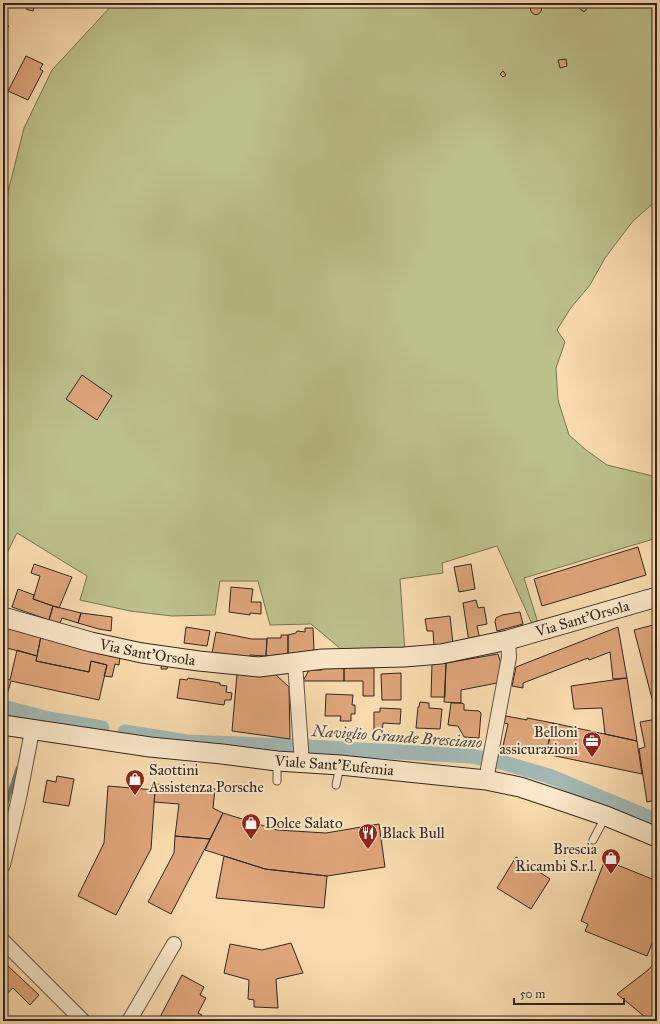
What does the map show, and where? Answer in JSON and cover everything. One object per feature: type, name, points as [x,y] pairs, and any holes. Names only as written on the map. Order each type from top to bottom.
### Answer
[{"type":"main road","name":"Via Sant'Orsola","points":[[3,617],[91,642],[142,653],[259,667],[323,660],[440,654],[508,640],[657,597]]},
{"type":"main road","name":"Viale Sant'Eufemia","points":[[3,726],[150,747],[277,761],[302,758],[340,765],[487,775],[520,788],[606,816],[657,837]]},
{"type":"street","points":[[487,775],[509,656],[508,640]]},
{"type":"street","points":[[295,663],[302,758]]},
{"type":"street","points":[[3,865],[19,798],[32,731]]},
{"type":"street","points":[[3,942],[83,1021]]},
{"type":"street","points":[[129,1021],[174,944]]},
{"type":"lane","points":[[277,761],[277,781]]},
{"type":"lane","points":[[336,784],[340,765]]},
{"type":"lane","points":[[593,840],[606,816]]},
{"type":"green space","points":[[114,3],[657,3],[657,200],[633,221],[605,258],[590,285],[570,309],[557,330],[565,342],[556,368],[558,400],[569,435],[586,450],[607,465],[657,477],[657,538],[524,578],[538,623],[532,624],[497,546],[442,563],[443,573],[400,579],[405,652],[342,650],[311,624],[270,625],[258,581],[220,581],[215,615],[172,616],[130,611],[80,600],[87,576],[17,533],[3,561],[3,212],[24,128],[52,70]]},
{"type":"building","points":[[19,3],[36,3],[33,11],[26,9],[27,6]]},
{"type":"building","points":[[536,3],[540,5],[542,9],[540,13],[536,15],[532,13],[530,9],[532,5]]},
{"type":"building","points":[[581,3],[586,3],[589,6],[584,12],[578,7]]},
{"type":"building","points":[[3,22],[9,26],[3,33]]},
{"type":"building","points":[[26,56],[43,64],[40,69],[43,71],[28,100],[8,91]]},
{"type":"building","points":[[566,59],[567,66],[560,68],[558,60]]},
{"type":"building","points":[[503,71],[506,75],[503,77],[500,74]]},
{"type":"building","points":[[82,375],[112,396],[97,420],[66,399]]},
{"type":"building","points":[[638,547],[646,575],[542,606],[534,579]]},
{"type":"building","points":[[34,564],[72,577],[59,608],[33,599],[40,576],[31,573]]},
{"type":"building","points":[[471,564],[475,589],[459,592],[454,567]]},
{"type":"building","points":[[231,587],[253,589],[251,602],[261,602],[261,614],[250,613],[250,615],[229,612]]},
{"type":"building","points":[[18,589],[34,595],[33,599],[53,606],[49,620],[12,607]]},
{"type":"building","points":[[476,600],[478,608],[484,607],[487,624],[477,626],[480,640],[469,642],[463,603]]},
{"type":"building","points":[[53,606],[81,613],[78,623],[62,618],[60,623],[49,620]]},
{"type":"building","points":[[520,612],[523,624],[497,631],[495,622],[496,618],[502,615]]},
{"type":"building","points":[[81,613],[112,617],[111,631],[78,623]]},
{"type":"building","points":[[450,616],[453,644],[434,646],[433,631],[427,631],[425,619]]},
{"type":"building","points":[[657,624],[657,705],[654,706],[634,630]]},
{"type":"building","points":[[3,626],[41,636],[37,656],[3,647]]},
{"type":"building","points":[[186,627],[210,631],[207,646],[184,643]]},
{"type":"building","points":[[618,627],[627,678],[613,679],[610,652],[589,660],[588,658],[523,683],[523,688],[512,686],[516,667]]},
{"type":"building","points":[[305,628],[313,628],[314,650],[288,656],[288,635],[296,633],[297,631],[305,632]]},
{"type":"building","points":[[216,632],[252,639],[267,639],[266,656],[250,655],[249,659],[212,653]]},
{"type":"building","points":[[281,635],[288,635],[288,657],[283,658],[266,656],[267,638],[281,638]]},
{"type":"building","points":[[41,636],[120,657],[119,665],[115,664],[112,677],[104,676],[107,665],[91,661],[89,672],[36,661]]},
{"type":"building","points":[[17,650],[37,656],[36,661],[89,672],[91,661],[107,665],[99,700],[11,681],[6,698],[3,697],[3,678],[10,680]]},
{"type":"building","points":[[498,654],[501,664],[497,683],[461,690],[461,703],[444,702],[446,663]]},
{"type":"building","points":[[162,662],[168,663],[167,669],[161,669]]},
{"type":"building","points":[[446,663],[445,697],[431,697],[432,664]]},
{"type":"building","points":[[322,668],[344,668],[344,681],[303,681],[309,670],[322,670]]},
{"type":"building","points":[[344,668],[374,668],[374,696],[363,696],[363,681],[344,681]]},
{"type":"building","points":[[401,673],[401,700],[382,700],[381,674]]},
{"type":"building","points":[[237,674],[275,674],[289,687],[290,739],[232,731]]},
{"type":"building","points":[[188,678],[220,683],[220,685],[227,686],[226,692],[232,693],[231,700],[225,700],[224,705],[177,698],[180,679],[187,680]]},
{"type":"building","points":[[627,678],[637,741],[605,734],[602,708],[574,709],[571,686]]},
{"type":"building","points":[[326,694],[353,695],[352,705],[355,705],[355,714],[351,714],[351,721],[340,721],[341,716],[325,716]]},
{"type":"building","points":[[420,702],[429,703],[429,708],[442,709],[440,729],[416,728],[418,707]]},
{"type":"building","points":[[451,703],[464,704],[464,710],[479,711],[481,713],[479,738],[464,737],[458,726],[448,725]]},
{"type":"building","points":[[380,708],[401,709],[400,724],[383,723],[382,731],[374,730],[374,712],[380,712]]},
{"type":"building","points":[[506,716],[553,723],[546,754],[503,746],[508,724],[504,723]]},
{"type":"building","points":[[657,719],[657,800],[647,802],[639,749],[645,747],[640,722]]},
{"type":"building","points":[[553,723],[637,741],[642,774],[546,754]]},
{"type":"building","points":[[3,774],[7,776],[3,785]]},
{"type":"building","points":[[57,776],[74,779],[69,806],[43,802],[47,780],[56,782]]},
{"type":"building","points":[[156,784],[215,789],[213,808],[223,813],[210,839],[175,836],[179,804],[154,802]]},
{"type":"building","points":[[108,786],[155,790],[151,849],[116,915],[78,896],[104,843]]},
{"type":"building","points":[[223,813],[277,830],[326,833],[379,824],[385,867],[327,876],[265,869],[205,850]]},
{"type":"building","points":[[175,836],[210,839],[171,914],[148,902],[174,853]]},
{"type":"building","points":[[224,856],[265,869],[327,876],[324,908],[216,898]]},
{"type":"building","points":[[516,857],[550,879],[531,909],[497,888]]},
{"type":"building","points":[[605,860],[657,881],[657,931],[647,956],[585,931],[588,924],[581,921]]},
{"type":"building","points":[[291,943],[303,973],[276,979],[278,1008],[254,1007],[254,1000],[248,999],[249,980],[224,973],[230,944],[262,950]]},
{"type":"building","points":[[657,960],[657,1021],[650,1021],[617,994],[648,970]]},
{"type":"building","points":[[3,963],[39,995],[30,1005],[13,988],[3,997]]},
{"type":"building","points":[[182,975],[204,987],[200,995],[206,998],[198,1013],[202,1015],[199,1021],[158,1021]]},
{"type":"waterway","name":"Naviglio Grande Bresciano","points":[[3,707],[49,719],[102,728]]},
{"type":"waterway","name":"Naviglio Grande Bresciano","points":[[125,732],[187,742],[471,756],[504,763],[549,776],[657,821]]},
{"type":"waterway","points":[[3,813],[18,768]]},
{"type":"waterway","name":"Naviglio Grande Bresciano","points":[[647,816],[657,814]]},
{"type":"place","name":"Belloni assicurazioni","points":[[592,758]]},
{"type":"place","name":"Saottini Assistenza Porsche","points":[[135,796]]},
{"type":"place","name":"Dolce Salato","points":[[251,840]]},
{"type":"place","name":"Black Bull","points":[[368,850]]},
{"type":"place","name":"Brescia Ricambi S.r.l.","points":[[611,875]]}]
